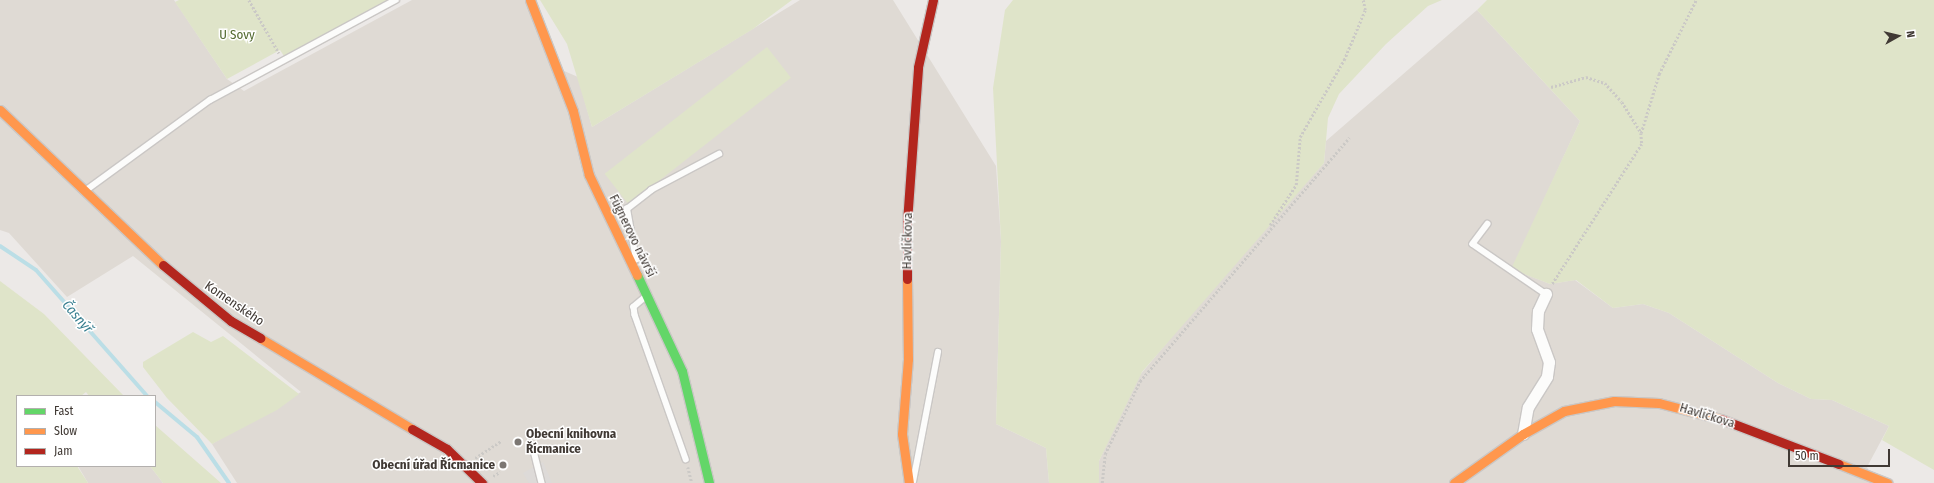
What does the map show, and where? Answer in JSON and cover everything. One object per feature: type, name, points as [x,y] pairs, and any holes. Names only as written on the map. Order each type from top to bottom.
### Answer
[{"type":"street","name":"Fügnerovo návrší","points":[[530,0],[570,104],[589,175],[682,371],[709,483]]},
{"type":"street","name":"Havlíčkova","points":[[911,483],[902,434],[908,359],[907,222],[918,67],[933,0]]},
{"type":"street","name":"Komenského","points":[[0,110],[181,283],[231,321],[447,449],[482,483]]},
{"type":"street","points":[[1523,434],[1528,407],[1547,376],[1549,362],[1537,329],[1538,311],[1546,294]]},
{"type":"street","name":"Havlíčkova","points":[[1454,483],[1523,434],[1564,411],[1614,401],[1659,403],[1714,416],[1887,483]]},
{"type":"lane","points":[[84,191],[198,108],[396,0]]},
{"type":"lane","points":[[641,286],[627,209],[651,190],[719,154]]},
{"type":"lane","points":[[1488,224],[1474,244],[1546,294]]},
{"type":"lane","points":[[647,296],[634,307],[686,459]]},
{"type":"lane","points":[[911,483],[938,352]]},
{"type":"lane","points":[[534,451],[542,483]]},
{"type":"path","points":[[249,0],[283,61]]},
{"type":"path","points":[[1265,232],[1296,185],[1300,138],[1344,60],[1365,10],[1363,0]]},
{"type":"path","points":[[1546,294],[1642,144],[1641,133],[1658,74],[1696,0]]},
{"type":"path","points":[[1551,87],[1586,77],[1605,84],[1622,102],[1641,133]]},
{"type":"path","points":[[1102,483],[1105,454],[1140,381],[1265,232],[1349,138]]},
{"type":"path","points":[[474,458],[501,441]]},
{"type":"path","points":[[686,459],[689,483]]},
{"type":"path","points":[[492,477],[500,472]]},
{"type":"path","points":[[688,478],[692,483]]},
{"type":"shaded area","points":[[0,0],[174,0],[227,79],[244,91],[412,0],[529,0],[555,67],[578,77],[592,127],[800,0],[893,0],[996,166],[1001,241],[996,424],[1046,448],[1049,483],[237,483],[212,444],[301,392],[133,256],[67,297],[9,233],[0,230]]},
{"type":"shaded area","points":[[1477,10],[1580,121],[1512,269],[1550,284],[1575,280],[1613,308],[1643,304],[1669,313],[1778,383],[1811,399],[1832,400],[1889,426],[1867,467],[1875,483],[1099,483],[1099,461],[1135,381],[1231,266],[1324,163],[1326,141]]},
{"type":"shaded area","points":[[543,462],[552,483],[529,483],[523,473]]},
{"type":"shaded area","points":[[79,467],[151,467],[163,483],[88,483]]},
{"type":"green space","name":"U Sovy","points":[[179,0],[388,0],[284,56],[280,50],[227,79],[175,2]]},
{"type":"green space","points":[[540,0],[792,0],[753,29],[592,127],[567,44]]},
{"type":"green space","points":[[1013,0],[1442,0],[1428,6],[1386,44],[1339,94],[1328,118],[1324,163],[1142,372],[1099,461],[1099,483],[1049,483],[1046,448],[996,424],[1001,241],[993,88],[1005,10]]},
{"type":"green space","points":[[1487,0],[1934,0],[1934,470],[1882,440],[1889,426],[1832,400],[1811,399],[1778,383],[1669,313],[1643,304],[1613,308],[1576,280],[1550,284],[1511,269],[1580,121],[1477,10]]},
{"type":"green space","points":[[767,47],[791,78],[629,205],[605,174]]},
{"type":"green space","points":[[0,281],[44,314],[123,395],[88,395],[86,392],[82,395],[16,395],[16,467],[78,467],[88,483],[0,483]]},
{"type":"green space","points":[[193,332],[211,342],[223,336],[299,394],[277,410],[212,444],[167,398],[143,367],[143,362]]},
{"type":"green space","points":[[156,426],[221,483],[163,483],[151,467],[156,467]]},
{"type":"waterway","name":"Časnýř","points":[[0,246],[36,270],[146,395]]},
{"type":"waterway","name":"Časnýř","points":[[156,403],[197,437],[229,483]]},
{"type":"traffic: fast","points":[[637,275],[682,371],[709,483]]},
{"type":"traffic: slow","points":[[530,0],[573,111],[589,175],[637,275]]},
{"type":"traffic: slow","points":[[0,110],[163,265]]},
{"type":"traffic: slow","points":[[907,279],[908,359],[902,434],[909,483]]},
{"type":"traffic: slow","points":[[260,338],[412,429]]},
{"type":"traffic: slow","points":[[1454,483],[1523,434],[1564,411],[1614,401],[1659,403],[1721,419]]},
{"type":"traffic: slow","points":[[1839,464],[1887,483]]},
{"type":"traffic: jam","points":[[907,279],[907,222],[918,67],[933,0]]},
{"type":"traffic: jam","points":[[163,265],[231,321],[260,338]]},
{"type":"traffic: jam","points":[[1721,419],[1839,464]]},
{"type":"traffic: jam","points":[[412,429],[447,449],[482,483]]},
{"type":"place","name":"Obecní knihovna Řícmanice","points":[[518,442]]},
{"type":"place","name":"Obecní úřad Řícmanice","points":[[503,465]]}]
